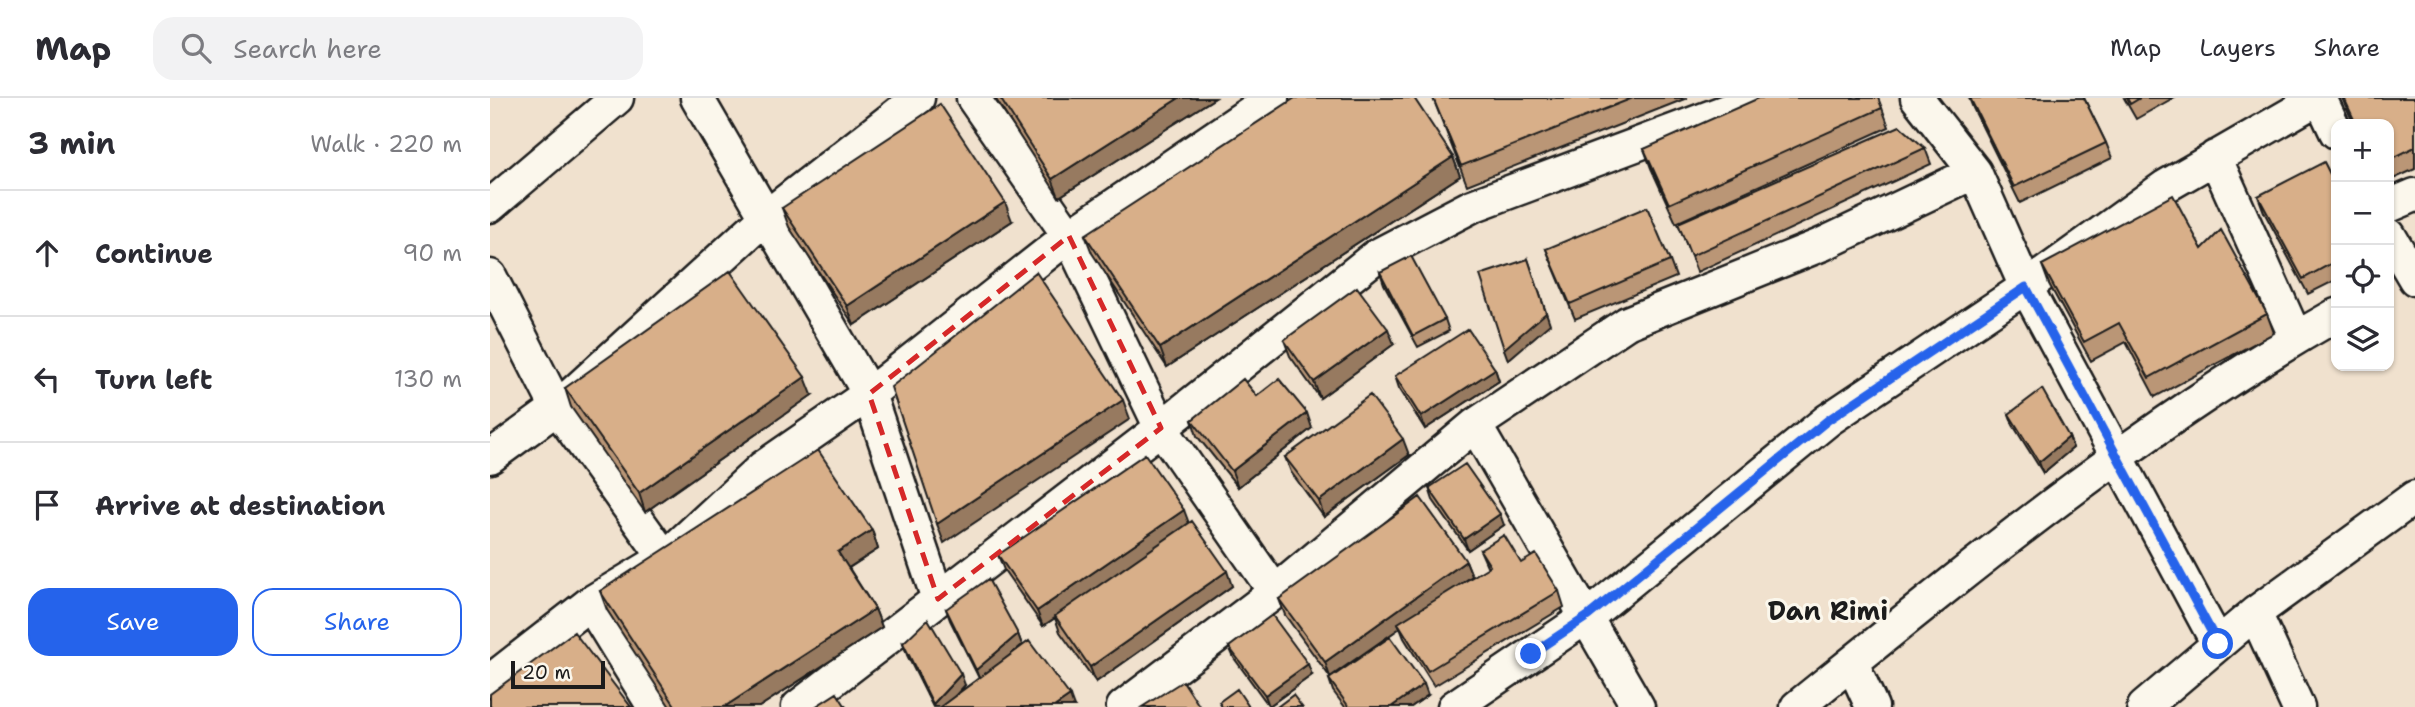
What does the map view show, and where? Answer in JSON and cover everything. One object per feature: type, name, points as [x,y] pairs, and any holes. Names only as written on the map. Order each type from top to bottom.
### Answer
[{"type":"street","points":[[490,206],[617,98]]},
{"type":"street","points":[[697,98],[869,394],[938,599]]},
{"type":"street","points":[[490,457],[557,408],[767,216],[918,98]]},
{"type":"street","points":[[973,98],[1069,236],[1161,428],[1275,592]]},
{"type":"street","points":[[490,681],[590,603],[665,558],[762,468],[869,394],[1069,236],[1272,98]]},
{"type":"street","points":[[797,707],[1161,428],[1376,256],[1472,206],[1761,98]]},
{"type":"street","points":[[1454,707],[1588,616],[1828,420],[2026,287],[2166,186],[2319,98],[2331,122]]},
{"type":"street","points":[[1931,102],[1975,172],[2026,287],[2218,644]]},
{"type":"street","points":[[2215,157],[2296,338]]},
{"type":"street","points":[[1123,707],[1275,592],[1475,425],[1627,323],[1823,244],[1975,172]]},
{"type":"street","points":[[2394,204],[2415,195]]},
{"type":"street","points":[[2393,245],[2405,279]]},
{"type":"street","points":[[490,276],[557,408],[665,558]]},
{"type":"street","points":[[1797,707],[2116,458],[2296,338],[2331,318]]},
{"type":"street","points":[[1475,425],[1588,616],[1638,707]]},
{"type":"street","points":[[2144,707],[2255,613],[2415,497]]},
{"type":"street","points":[[590,603],[654,707]]},
{"type":"street","points":[[2255,613],[2298,707]]},
{"type":"street","points":[[1852,663],[1872,707]]},
{"type":"highlighted area","points":[[1069,236],[1161,428],[938,599],[869,394]]},
{"type":"building","points":[[1000,98],[1179,98],[1052,179]]},
{"type":"building","points":[[1295,98],[1414,98],[1453,157],[1160,348],[1085,235]]},
{"type":"building","points":[[1433,98],[1633,98],[1461,166]]},
{"type":"building","points":[[1759,98],[1878,98],[1882,108],[1669,204],[1644,149]]},
{"type":"building","points":[[1970,98],[2084,98],[2106,143],[2014,187]]},
{"type":"building","points":[[2127,98],[2140,98],[2130,104]]},
{"type":"building","points":[[2344,98],[2415,98],[2415,147],[2394,158],[2394,119],[2354,119]]},
{"type":"building","points":[[940,104],[1005,202],[847,306],[782,208]]},
{"type":"building","points":[[1900,126],[1925,148],[1691,256],[1678,223]]},
{"type":"building","points":[[2324,162],[2331,176],[2331,264],[2303,279],[2258,196]]},
{"type":"building","points":[[2173,195],[2202,249],[2221,230],[2267,314],[2149,378],[2119,323],[2084,342],[2042,265]]},
{"type":"building","points":[[1647,207],[1670,261],[1570,304],[1546,249]]},
{"type":"building","points":[[1411,256],[1445,319],[1413,336],[1380,272]]},
{"type":"building","points":[[1528,259],[1546,313],[1504,349],[1480,275]]},
{"type":"building","points":[[730,271],[805,377],[639,493],[565,388]]},
{"type":"building","points":[[1036,272],[1123,400],[937,524],[891,387]]},
{"type":"building","points":[[1357,287],[1388,329],[1314,382],[1284,340]]},
{"type":"building","points":[[1468,329],[1495,369],[1421,417],[1395,376]]},
{"type":"building","points":[[1243,379],[1257,396],[1279,379],[1307,413],[1232,471],[1192,420]]},
{"type":"building","points":[[2042,389],[2069,437],[2039,462],[2009,414]]},
{"type":"building","points":[[1370,395],[1403,439],[1319,501],[1285,457]]},
{"type":"building","points":[[818,450],[872,530],[838,552],[875,609],[724,707],[676,707],[600,591]]},
{"type":"building","points":[[1145,454],[1184,510],[1037,611],[998,555]]},
{"type":"building","points":[[1465,464],[1500,514],[1464,539],[1429,488]]},
{"type":"building","points":[[1420,497],[1466,561],[1325,662],[1279,599]]},
{"type":"building","points":[[1192,521],[1227,571],[1090,667],[1055,616]]},
{"type":"building","points":[[1504,535],[1521,563],[1536,554],[1559,591],[1428,671],[1398,623],[1490,566],[1480,550]]},
{"type":"building","points":[[988,579],[1018,634],[976,670],[946,609]]},
{"type":"building","points":[[1272,615],[1308,664],[1265,695],[1229,647]]},
{"type":"building","points":[[928,619],[961,674],[933,704],[903,643]]},
{"type":"building","points":[[574,632],[631,707],[490,707],[490,694]]},
{"type":"building","points":[[1390,637],[1424,684],[1391,707],[1349,707],[1329,679]]},
{"type":"building","points":[[1029,641],[1070,696],[1054,707],[940,707]]},
{"type":"building","points":[[1183,681],[1200,707],[1142,707]]},
{"type":"building","points":[[1237,689],[1249,707],[1222,707],[1219,702]]},
{"type":"building","points":[[837,693],[846,707],[815,707]]},
{"type":"building","points":[[1293,695],[1302,707],[1277,707]]},
{"type":"district","name":"Dan Rimi","points":[[1828,611]]},
{"type":"route","points":[[1531,654],[1588,616],[1828,420],[2026,287],[2218,644]]}]
